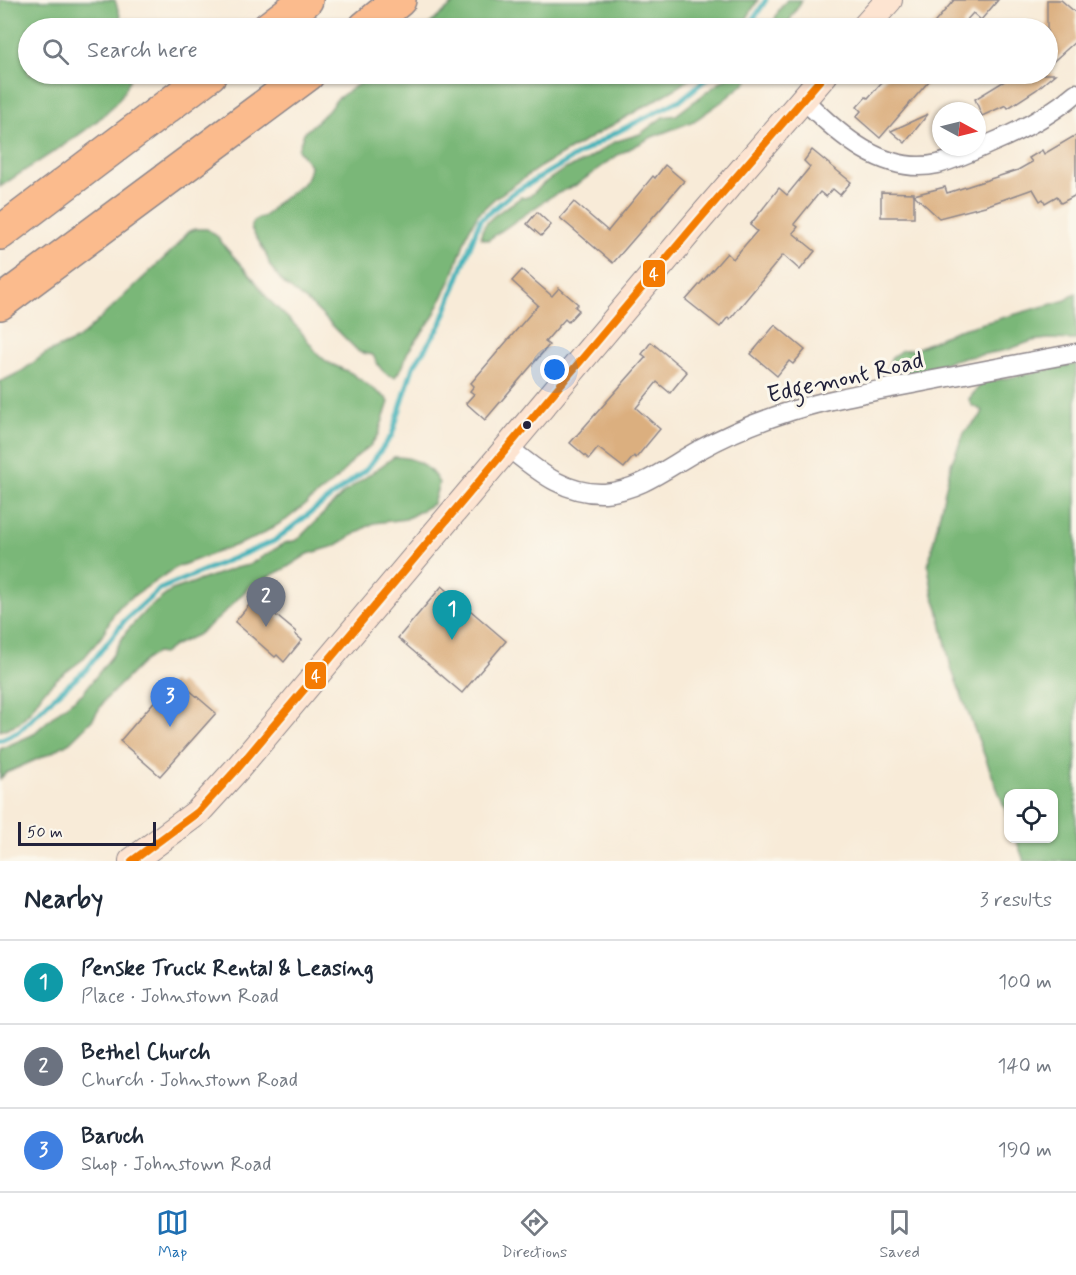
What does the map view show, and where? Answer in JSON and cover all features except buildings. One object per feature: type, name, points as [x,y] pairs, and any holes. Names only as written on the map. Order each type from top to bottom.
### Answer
[{"type":"highway","points":[[282,18],[306,0]]},
{"type":"highway","points":[[377,18],[399,0]]},
{"type":"highway","points":[[0,233],[197,84]]},
{"type":"highway","points":[[0,303],[295,84]]},
{"type":"street","points":[[873,18],[889,0]]},
{"type":"street","points":[[132,861],[183,824],[216,793],[816,84]]},
{"type":"street","points":[[803,99],[862,149],[879,158],[916,166],[944,162],[999,140],[1039,119],[1076,93]]},
{"type":"street","name":"Edgemont Road","points":[[509,448],[539,472],[571,490],[586,493],[617,492],[654,477],[729,434],[792,411],[853,396],[1076,353]]},
{"type":"green space","points":[[0,0],[115,0],[121,18],[18,18],[18,84],[127,84],[112,107],[95,122],[0,187]]},
{"type":"green space","points":[[458,0],[758,0],[747,18],[437,18]]},
{"type":"green space","points":[[787,0],[802,0],[791,18],[775,18]]},
{"type":"green space","points":[[359,84],[682,84],[540,167],[494,199],[478,214],[468,232],[452,277],[433,317],[407,353],[403,366],[395,377],[381,369],[373,355],[359,352],[314,307],[284,284],[270,266],[251,228],[255,220],[267,214],[277,203],[303,184],[310,165],[298,150],[304,133],[328,111],[337,99]]},
{"type":"green space","points":[[718,84],[744,84],[694,121],[652,137],[618,155],[576,185],[552,196],[488,240],[481,238],[485,225],[496,214],[521,197],[530,196],[563,170],[585,161],[614,142],[640,134],[663,117],[676,115]]},
{"type":"green space","points":[[195,229],[207,229],[218,237],[268,299],[299,329],[317,353],[327,362],[351,373],[386,398],[389,402],[378,435],[337,479],[286,520],[255,538],[177,567],[123,603],[114,613],[102,636],[82,660],[43,692],[19,723],[0,731],[0,382],[22,371],[45,354],[76,340],[178,245],[188,232]]},
{"type":"green space","points":[[1076,293],[1076,340],[1032,341],[1007,350],[953,360],[914,373],[887,370],[891,358],[902,350],[916,349],[955,331],[1066,300]]},
{"type":"green space","points":[[1076,364],[1076,861],[1024,861],[1017,843],[1058,843],[1058,789],[1004,789],[1004,807],[951,668],[933,595],[928,566],[951,464],[965,431],[983,411],[971,405],[969,399],[982,383]]},
{"type":"green space","points":[[394,457],[414,460],[431,472],[439,483],[433,504],[406,519],[374,523],[335,546],[308,554],[250,586],[219,618],[197,635],[175,645],[163,654],[156,653],[144,661],[104,701],[93,719],[70,742],[6,773],[0,779],[0,749],[32,735],[83,693],[112,656],[126,632],[146,610],[172,590],[249,565],[285,543],[297,540],[345,492]]},
{"type":"waterway","points":[[754,18],[766,0]]},
{"type":"waterway","points":[[0,740],[19,731],[86,670],[125,620],[160,589],[274,541],[367,469],[392,435],[413,367],[441,324],[480,220],[513,193],[613,134],[682,99],[700,84]]},
{"type":"transit line","name":"4","points":[[132,861],[198,812],[238,768],[699,220],[816,84]]},
{"type":"place","name":"Bethel Church","points":[[266,627]]},
{"type":"place","name":"Penske Truck Rental & Leasing","points":[[452,640]]},
{"type":"place","name":"Baruch","points":[[170,727]]}]
